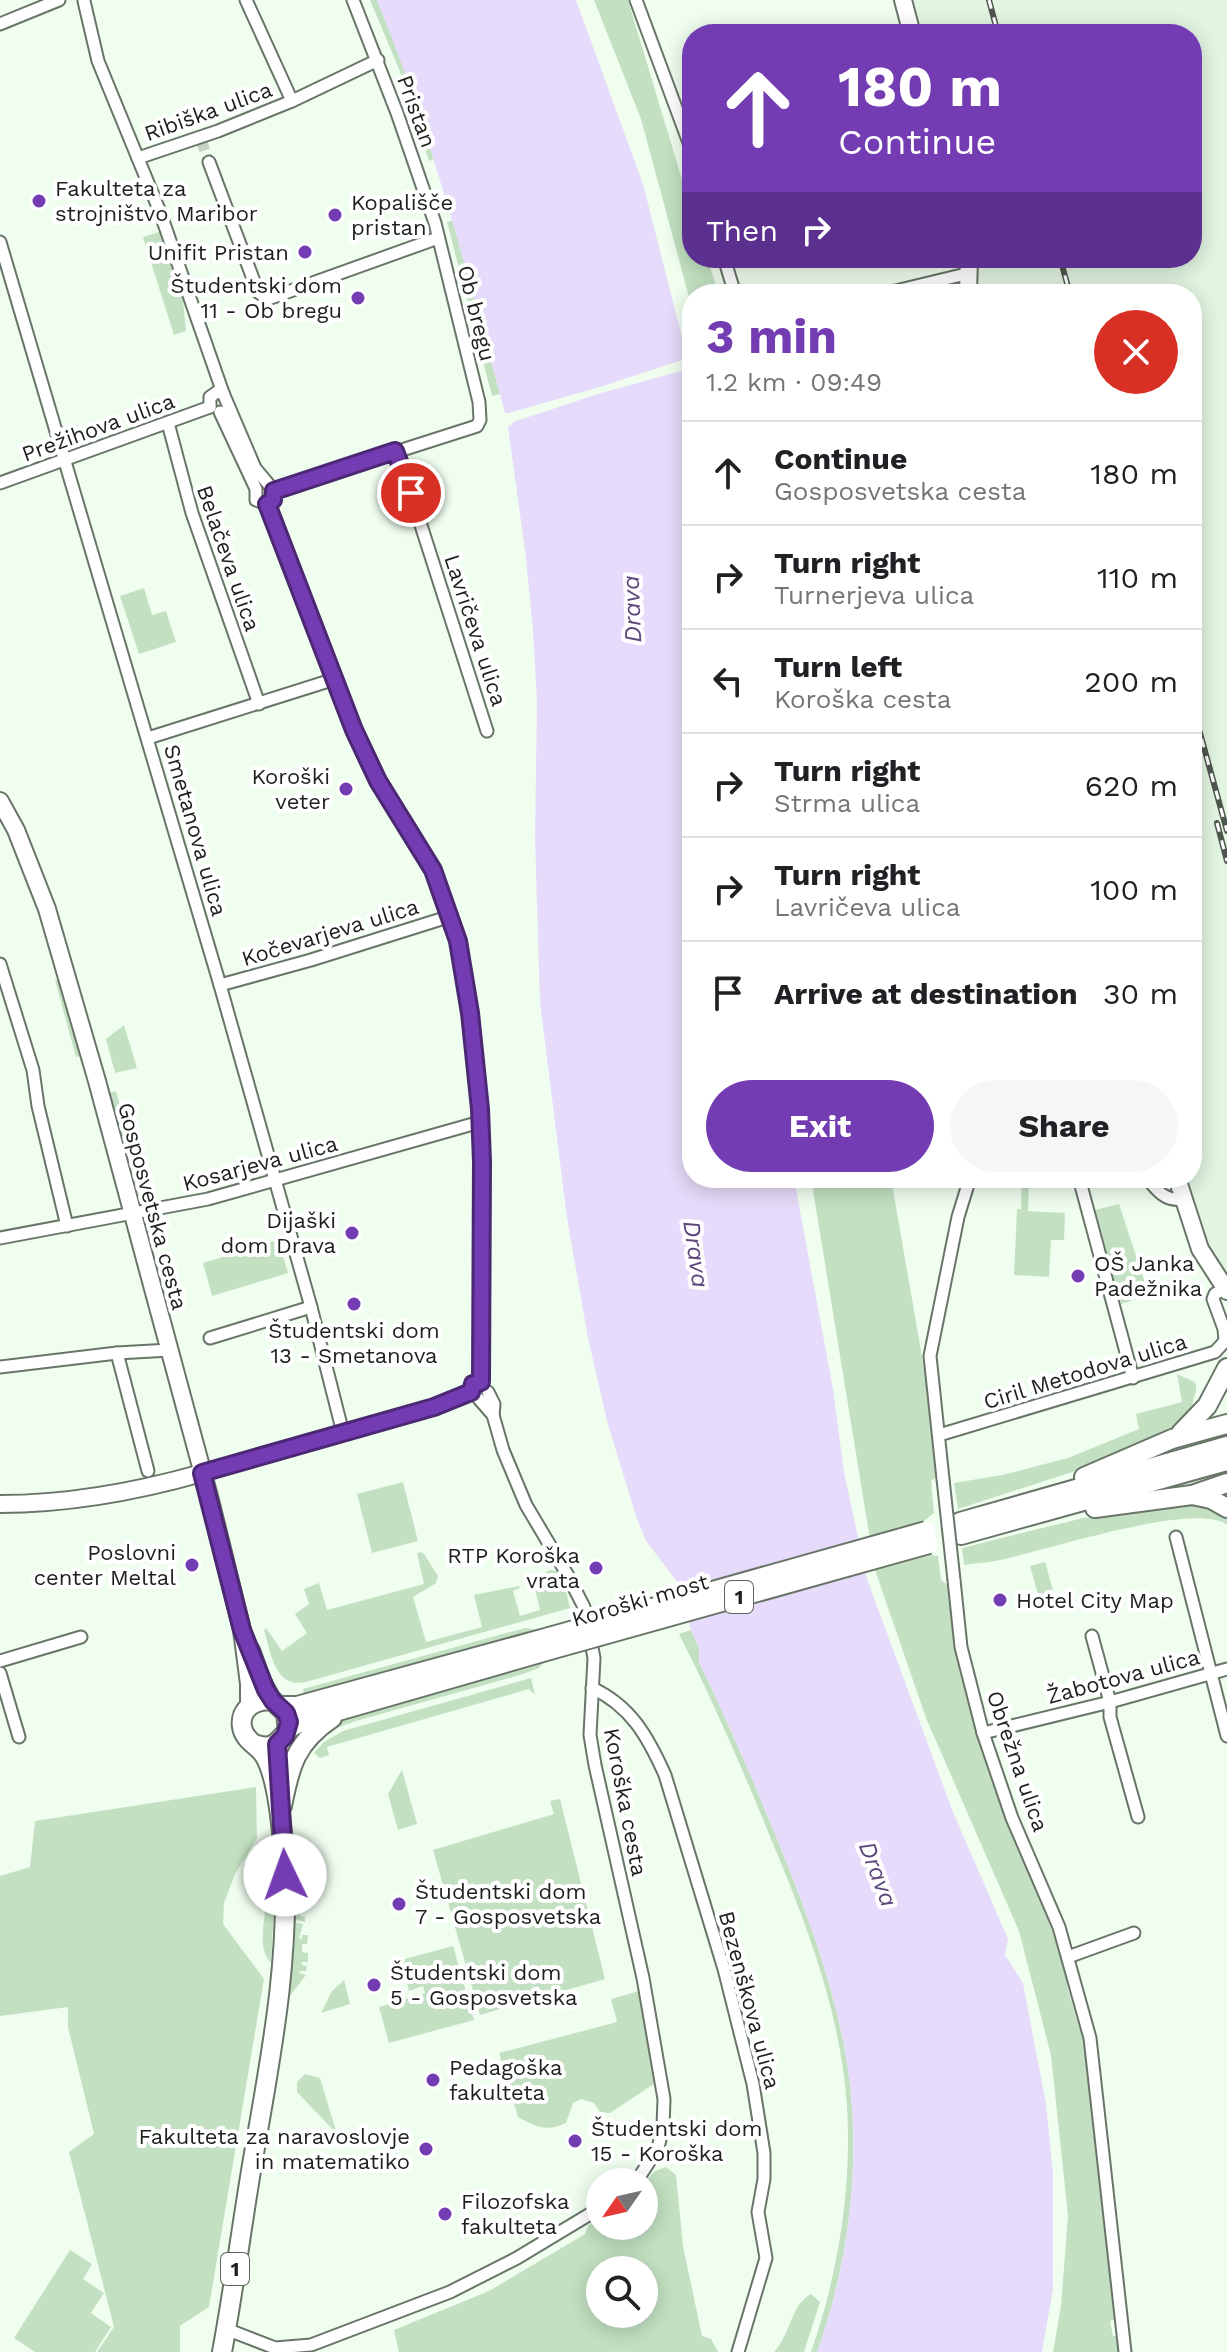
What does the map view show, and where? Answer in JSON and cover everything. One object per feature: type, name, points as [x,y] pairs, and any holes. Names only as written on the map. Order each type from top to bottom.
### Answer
[{"type":"main road","points":[[1172,1439],[1200,1416],[1227,1368]]},
{"type":"main road","points":[[1227,1387],[1227,1402]]},
{"type":"main road","points":[[1038,1507],[1061,1486],[1172,1439],[1227,1424]]},
{"type":"main road","points":[[1038,1507],[1227,1446]]},
{"type":"main road","points":[[960,1528],[1227,1461]]},
{"type":"main road","points":[[1038,1507],[1065,1514],[1192,1495],[1227,1483]]},
{"type":"main road","points":[[1192,1495],[1211,1499],[1227,1508]]},
{"type":"main road","name":"Koroški most","points":[[549,1644],[934,1536]]},
{"type":"main road","name":"1","points":[[280,1814],[268,1764],[244,1735],[241,1724],[249,1706],[265,1700],[297,1706],[549,1644]]},
{"type":"main road","name":"1","points":[[222,2352],[279,1992],[285,1901],[280,1814],[282,1738],[307,1720],[549,1644]]},
{"type":"main road","points":[[254,1744],[265,1747],[282,1738],[289,1722],[277,1704]]},
{"type":"main road","name":"1","points":[[280,1814],[289,1769],[300,1747],[314,1731],[352,1707]]},
{"type":"street","points":[[0,24],[59,0]]},
{"type":"street","points":[[81,0],[98,61],[165,227],[223,405],[255,468],[266,488],[273,500],[262,505],[256,500],[266,488],[395,451]]},
{"type":"street","name":"Ribiška ulica","points":[[246,0],[292,101]]},
{"type":"street","name":"Pristan","points":[[353,0],[378,60],[438,238]]},
{"type":"street","points":[[636,0],[682,124]]},
{"type":"street","points":[[903,0],[909,24]]},
{"type":"street","name":"Ribiška ulica","points":[[138,158],[200,139],[292,101],[378,60]]},
{"type":"street","points":[[209,162],[258,292],[268,299],[438,238]]},
{"type":"street","name":"Ob bregu","points":[[395,451],[479,424],[479,402],[438,238]]},
{"type":"street","name":"Smetanova ulica","points":[[0,242],[220,985],[311,1307],[343,1433]]},
{"type":"street","points":[[914,284],[964,268]]},
{"type":"street","name":"Prežihova ulica","points":[[0,483],[223,405]]},
{"type":"street","name":"Belačeva ulica","points":[[168,423],[192,513],[259,704]]},
{"type":"street","name":"Lavričeva ulica","points":[[395,451],[487,731]]},
{"type":"street","points":[[0,1504],[42,1504],[166,1484],[480,1391],[482,1162],[464,970],[451,916],[433,870],[366,757],[267,504]]},
{"type":"street","points":[[148,738],[335,679]]},
{"type":"street","name":"Gosposvetska cesta","points":[[0,801],[16,830],[47,909],[170,1350],[242,1630]]},
{"type":"street","name":"Kočevarjeva ulica","points":[[220,985],[451,916]]},
{"type":"street","points":[[0,964],[33,1070],[38,1106],[67,1226]]},
{"type":"street","name":"Kosarjeva ulica","points":[[0,1238],[208,1199],[480,1122]]},
{"type":"street","name":"Obrežna ulica","points":[[967,1188],[958,1217],[930,1356],[961,1647],[983,1733],[1012,1818],[1036,1870],[1068,1957],[1094,2058],[1125,2352]]},
{"type":"street","points":[[1082,1188],[1133,1378]]},
{"type":"street","points":[[1156,1188],[1165,1197],[1175,1201],[1184,1199]]},
{"type":"street","points":[[1180,1188],[1200,1249],[1226,1290]]},
{"type":"street","name":"Ciril Metodova ulica","points":[[939,1435],[1215,1352],[1225,1341],[1213,1299],[1215,1294],[1226,1290]]},
{"type":"street","points":[[210,1338],[311,1307]]},
{"type":"street","points":[[0,1367],[170,1350]]},
{"type":"street","points":[[117,1353],[148,1471]]},
{"type":"street","name":"Koroška cesta","points":[[480,1391],[493,1415],[503,1450],[526,1505],[584,1607],[594,1658],[590,1735],[645,1991],[664,2099],[663,2127],[658,2148],[645,2168]]},
{"type":"street","points":[[1176,1537],[1227,1736]]},
{"type":"street","points":[[242,1630],[262,1681],[277,1704]]},
{"type":"street","points":[[242,1630],[249,1706]]},
{"type":"street","points":[[1092,1636],[1110,1702],[1110,1717],[1138,1817]]},
{"type":"street","points":[[0,1661],[81,1637]]},
{"type":"street","name":"Žabotova ulica","points":[[983,1733],[1227,1669]]},
{"type":"street","points":[[0,1673],[19,1737]]},
{"type":"street","name":"Bezenškova ulica","points":[[592,1688],[617,1701],[634,1718],[651,1744],[665,1775],[724,1969],[753,2084],[764,2153],[764,2179],[758,2212],[766,2258],[738,2352]]},
{"type":"street","points":[[1068,1957],[1134,1933]]},
{"type":"street","points":[[226,2329],[275,2348],[311,2349],[450,2292],[517,2258],[586,2216]]},
{"type":"shaded area","points":[[370,0],[377,0],[404,67],[434,159],[429,161],[399,69]]},
{"type":"shaded area","points":[[594,0],[628,0],[682,180],[682,268],[710,268],[716,284],[686,284],[641,119]]},
{"type":"shaded area","points":[[914,0],[1227,0],[1227,1281],[1207,1250],[1189,1188],[1202,1188],[1202,284],[975,284],[976,268],[1202,268],[1202,24],[920,24]]},
{"type":"shaded area","points":[[453,220],[500,394],[492,396],[447,222]]},
{"type":"shaded area","points":[[159,232],[183,300],[186,331],[174,335],[143,237]]},
{"type":"shaded area","points":[[144,588],[152,615],[166,611],[176,642],[139,654],[120,596]]},
{"type":"shaded area","points":[[63,978],[84,1055],[76,1057],[55,980]]},
{"type":"shaded area","points":[[124,1025],[137,1068],[115,1073],[106,1039]]},
{"type":"shaded area","points":[[116,1091],[131,1146],[123,1148],[109,1093]]},
{"type":"shaded area","points":[[813,1188],[893,1188],[929,1397],[937,1472],[936,1478],[931,1480],[934,1513],[924,1521],[931,1555],[938,1556],[941,1580],[948,1585],[954,1639],[974,1719],[1071,1982],[1067,1986],[1079,2028],[1084,2029],[1117,2319],[1110,2321],[1113,2336],[1120,2336],[1120,2352],[1053,2352],[1061,2306],[1068,2216],[1051,2055],[1019,1931],[926,1718],[875,1570]]},
{"type":"shaded area","points":[[1022,1188],[1029,1188],[1028,1211],[1065,1213],[1064,1240],[1051,1240],[1049,1277],[1014,1275],[1017,1209],[1021,1209]]},
{"type":"shaded area","points":[[1119,1204],[1149,1295],[1121,1304],[1095,1210]]},
{"type":"shaded area","points":[[278,1240],[288,1273],[212,1296],[203,1263]]},
{"type":"shaded area","points":[[1177,1374],[1195,1382],[1196,1388],[1193,1410],[1173,1428],[1088,1467],[958,1509],[954,1483],[1002,1475],[1068,1458],[1139,1429],[1136,1414],[1182,1402]]},
{"type":"shaded area","points":[[403,1482],[418,1541],[372,1553],[357,1494]]},
{"type":"shaded area","points":[[1185,1504],[1222,1514],[1227,1517],[1227,1525],[1210,1519],[1151,1523],[995,1561],[964,1565],[962,1548],[1083,1518]]},
{"type":"shaded area","points":[[421,1552],[438,1576],[436,1583],[413,1597],[426,1642],[482,1627],[474,1595],[519,1586],[513,1591],[520,1616],[540,1610],[534,1585],[526,1584],[550,1570],[556,1571],[564,1583],[570,1608],[306,1682],[295,1683],[280,1674],[264,1630],[266,1628],[282,1651],[307,1633],[295,1614],[309,1604],[304,1589],[319,1583],[327,1610],[424,1584],[417,1553]]},
{"type":"shaded area","points":[[1045,1562],[1054,1594],[1039,1598],[1030,1566]]},
{"type":"shaded area","points":[[525,1628],[540,1630],[304,1698],[303,1689]]},
{"type":"shaded area","points":[[691,1630],[699,1648],[699,1662],[752,1779],[803,1906],[823,1962],[844,2048],[852,2111],[849,2216],[837,2286],[817,2352],[811,2352],[836,2262],[845,2200],[847,2107],[838,2038],[820,1970],[797,1904],[739,1761],[679,1634]]},
{"type":"shaded area","points":[[546,1660],[539,1668],[520,1675],[356,1721],[331,1730],[317,1741],[338,1720]]},
{"type":"shaded area","points":[[531,1678],[535,1695],[529,1689],[327,1747],[329,1755],[320,1758],[314,1753],[324,1742],[343,1731]]},
{"type":"shaded area","points":[[402,1770],[417,1824],[398,1830],[388,1794]]},
{"type":"shaded area","points":[[256,1787],[257,1838],[235,1874],[224,1903],[223,1924],[264,1979],[209,2307],[180,2326],[180,2352],[97,2352],[114,2327],[69,2152],[94,2134],[68,2027],[68,2007],[0,2016],[0,1876],[30,1867],[35,1821]]},
{"type":"shaded area","points":[[560,1799],[605,1979],[480,2015],[433,1850],[554,1814],[550,1801]]},
{"type":"shaded area","points":[[272,1850],[275,1889],[271,1963],[264,1950],[263,1936],[264,1872]]},
{"type":"shaded area","points":[[294,1865],[309,1879],[303,1881],[304,1884],[309,1883],[311,1893],[304,1893],[304,1896],[309,1897],[309,1904],[300,1904],[300,1916],[305,1917],[305,1922],[296,1920],[296,1923],[303,1924],[299,1938],[308,1935],[307,1944],[302,1944],[302,1952],[308,1953],[308,1962],[302,1962],[307,1966],[306,1971],[299,1973],[306,1975],[286,2001],[291,1866]]},
{"type":"shaded area","points":[[453,1946],[474,2020],[389,2043],[379,2007],[425,1993],[423,1986],[409,1991],[401,1960]]},
{"type":"shaded area","points":[[344,1980],[350,2004],[321,2013],[332,1991]]},
{"type":"shaded area","points":[[639,1991],[654,2084],[610,2113],[600,2112],[594,2103],[581,2099],[573,2103],[566,2123],[553,2127],[536,2126],[518,2117],[499,2053],[617,2022],[611,1999]]},
{"type":"shaded area","points":[[305,2074],[320,2078],[337,2134],[297,2092],[297,2082]]},
{"type":"shaded area","points":[[666,2167],[676,2175],[683,2246],[702,2336],[711,2339],[718,2352],[399,2352],[394,2330],[489,2291],[586,2231],[586,2240],[658,2240],[658,2170]]},
{"type":"shaded area","points":[[70,2250],[92,2264],[83,2279],[104,2293],[91,2313],[111,2327],[95,2352],[35,2352],[14,2338]]},
{"type":"shaded area","points":[[811,2294],[820,2302],[804,2352],[774,2352],[799,2305]]},
{"type":"water","name":"Drava","points":[[377,0],[576,0],[643,184],[682,337],[682,1188],[796,1188],[833,1389],[844,1472],[867,1579],[953,1812],[1008,1939],[1005,1955],[1023,1983],[1046,2104],[1053,2173],[1053,2289],[1042,2352],[817,2352],[837,2286],[849,2216],[852,2111],[844,2048],[831,1990],[813,1934],[762,1803],[699,1662],[699,1648],[691,1630],[681,1587],[646,1541],[636,1516],[607,1421],[588,1338],[567,1218],[540,1002],[535,839],[537,702],[526,558],[508,427],[513,424],[509,413],[505,413],[459,245],[396,48]]},
{"type":"pier","points":[[682,360],[682,371],[504,425],[508,422],[502,415]]},
{"type":"tunnel","points":[[201,140],[209,162]]},
{"type":"railway","points":[[989,0],[995,24]]},
{"type":"railway","points":[[1063,268],[1067,284]]},
{"type":"railway","points":[[1202,740],[1227,831]]},
{"type":"railway","points":[[1217,823],[1227,861]]},
{"type":"place","name":"Fakulteta za strojništvo Maribor","points":[[39,201]]},
{"type":"place","name":"Kopališče pristan","points":[[335,215]]},
{"type":"place","name":"Unifit Pristan","points":[[305,252]]},
{"type":"place","name":"Študentski dom 11 - Ob bregu","points":[[358,298]]},
{"type":"place","name":"Koroški veter","points":[[346,789]]},
{"type":"place","name":"Dijaški dom Drava","points":[[352,1233]]},
{"type":"place","name":"OŠ Janka Padežnika","points":[[1078,1276]]},
{"type":"place","name":"Študentski dom 13 - Smetanova","points":[[354,1304]]},
{"type":"place","name":"Poslovni center Meltal","points":[[192,1565]]},
{"type":"place","name":"RTP Koroška vrata","points":[[596,1568]]},
{"type":"place","name":"Hotel City Map","points":[[1000,1600]]},
{"type":"place","name":"Študentski dom 7 - Gosposvetska","points":[[399,1904]]},
{"type":"place","name":"Študentski dom 5 - Gosposvetska","points":[[374,1985]]},
{"type":"place","name":"Pedagoška fakulteta","points":[[433,2080]]},
{"type":"place","name":"Študentski dom 15 - Koroška","points":[[575,2141]]},
{"type":"place","name":"Fakulteta za naravoslovje in matematiko","points":[[426,2149]]},
{"type":"place","name":"Filozofska fakulteta","points":[[445,2214]]},
{"type":"route","points":[[285,1875],[277,1744],[288,1731],[289,1722],[281,1706],[273,1701],[266,1690],[242,1630],[202,1473],[434,1407],[471,1392],[473,1384],[481,1382],[480,1109],[470,1013],[458,941],[433,870],[378,781],[354,730],[267,504],[273,500],[274,491],[395,451],[411,493]]}]
